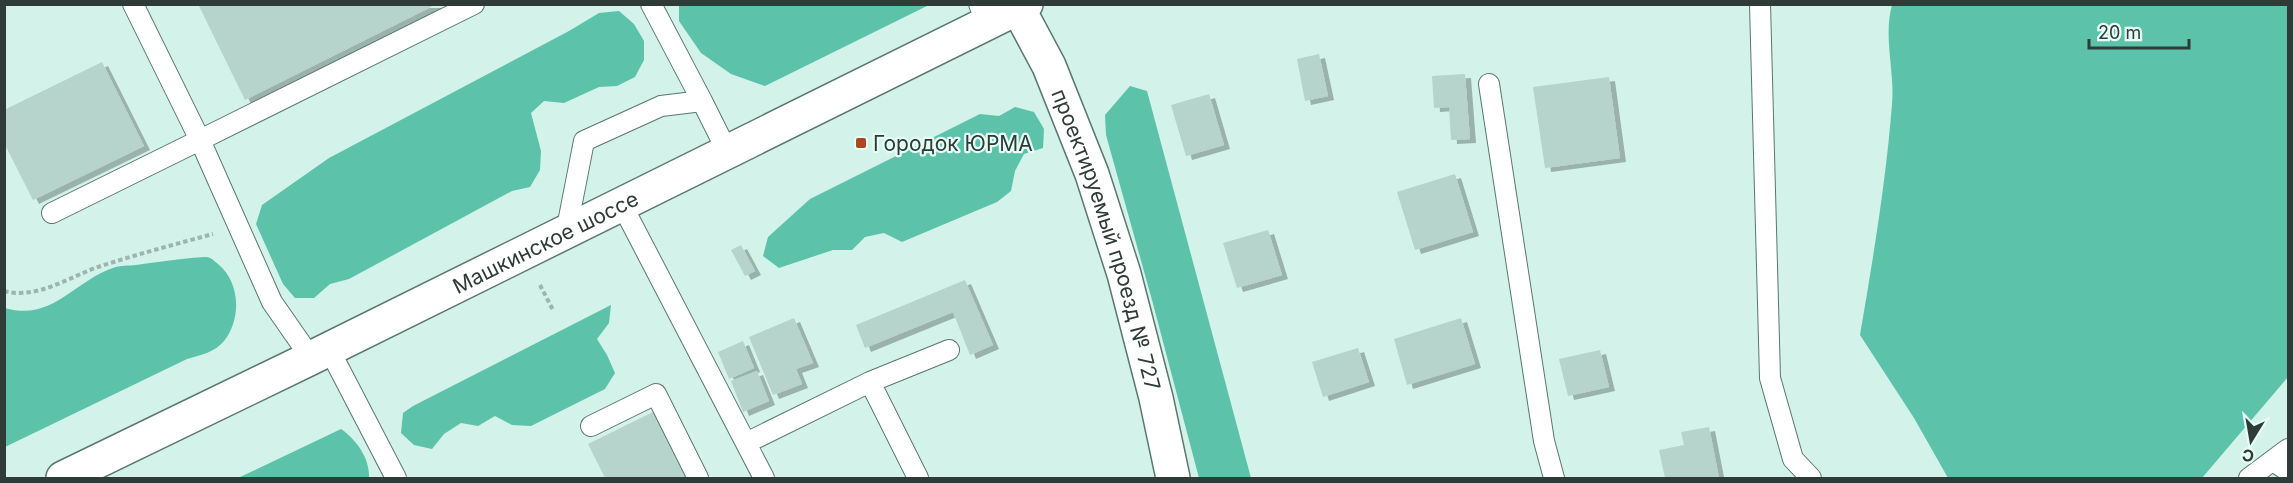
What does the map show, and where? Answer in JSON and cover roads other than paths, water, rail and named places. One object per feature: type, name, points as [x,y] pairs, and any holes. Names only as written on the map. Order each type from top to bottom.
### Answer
[{"type":"main road","name":"Машкинское шоссе","points":[[63,478],[728,153],[983,14],[1022,7]]},
{"type":"main road","name":"проектируемый проезд № 727","points":[[1022,7],[1049,66],[1092,174],[1124,274],[1156,398],[1173,478]]},
{"type":"lane","points":[[133,4],[200,140],[273,302],[320,354],[396,478]]},
{"type":"lane","points":[[52,213],[474,4]]},
{"type":"lane","points":[[651,4],[728,153]]},
{"type":"lane","points":[[1760,4],[1770,378],[1793,459],[1811,478]]},
{"type":"lane","points":[[1489,84],[1544,441],[1554,478]]},
{"type":"lane","points":[[566,233],[584,141],[661,105],[702,101]]},
{"type":"lane","points":[[622,205],[764,478]]},
{"type":"lane","points":[[746,443],[870,382],[949,350]]},
{"type":"lane","points":[[870,382],[918,478]]},
{"type":"lane","points":[[591,426],[656,394],[698,478]]},
{"type":"lane","points":[[2249,478],[2283,460]]},
{"type":"place","name":"Городок ЮРМА","points":[[861,143]]}]
